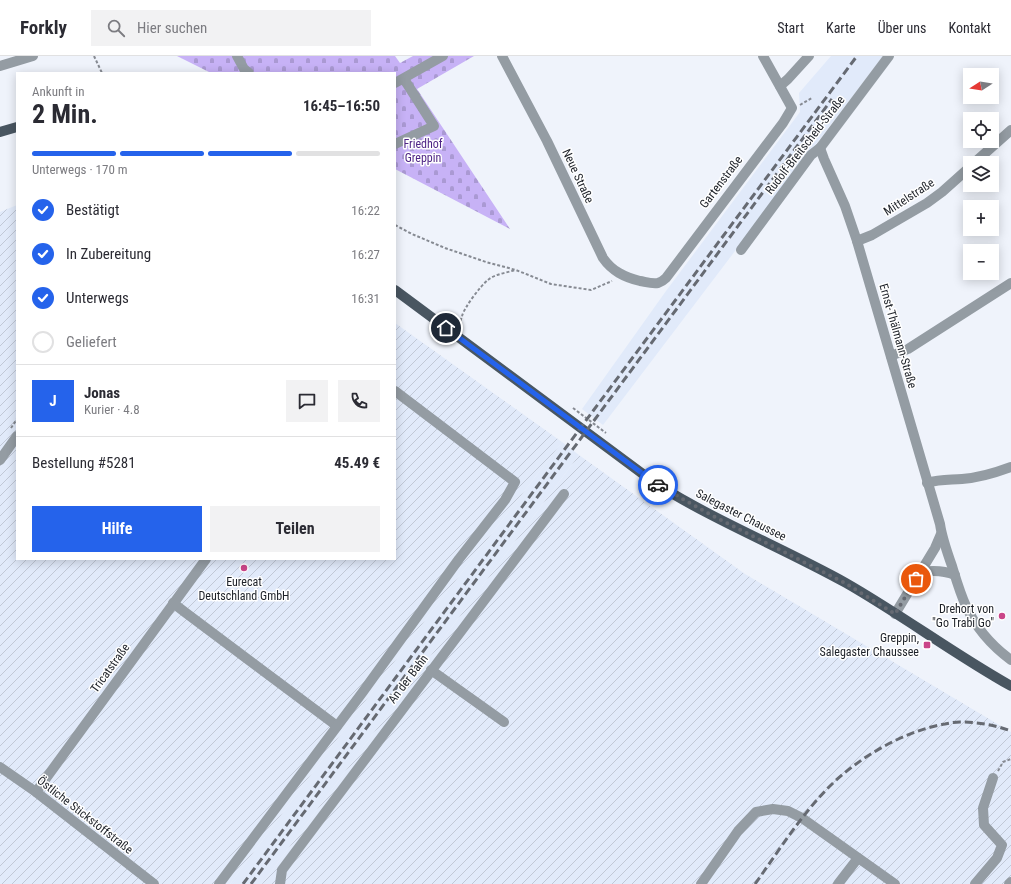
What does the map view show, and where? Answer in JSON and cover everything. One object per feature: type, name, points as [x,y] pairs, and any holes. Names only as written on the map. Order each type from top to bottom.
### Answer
[{"type":"main road","points":[[0,132],[16,127]]},
{"type":"main road","name":"Salegaster Chaussee","points":[[396,291],[655,483],[713,516],[845,583],[986,672],[1011,686]]},
{"type":"street","points":[[0,66],[32,56]]},
{"type":"street","points":[[237,56],[244,69],[248,72]]},
{"type":"street","points":[[396,82],[443,56]]},
{"type":"street","name":"Neue Straße","points":[[502,56],[548,141],[607,265],[623,276],[650,283]]},
{"type":"street","points":[[762,56],[780,86],[809,56]]},
{"type":"street","name":"Rudolf-Breitscheid-Straße","points":[[741,250],[811,155],[820,148],[889,56]]},
{"type":"street","points":[[396,144],[434,126],[404,78]]},
{"type":"street","name":"Gartenstraße","points":[[650,283],[660,282],[666,278],[783,123],[792,108],[780,86]]},
{"type":"street","points":[[982,156],[1011,130]]},
{"type":"street","name":"Ernst-Thälmann-Straße","points":[[820,148],[846,206],[942,534],[966,606],[986,637],[1001,653],[1011,660]]},
{"type":"street","name":"Mittelstraße","points":[[857,241],[872,235],[935,198],[963,173]]},
{"type":"street","points":[[891,356],[908,349],[1011,283]]},
{"type":"street","points":[[219,884],[459,559],[505,500],[515,482],[396,392]]},
{"type":"street","points":[[0,460],[16,437]]},
{"type":"street","points":[[927,483],[937,480],[978,477],[1011,467]]},
{"type":"street","name":"An der Bahn","points":[[280,884],[282,870],[564,494]]},
{"type":"street","points":[[895,614],[942,534]]},
{"type":"street","name":"Tricatstraße","points":[[36,792],[205,560]]},
{"type":"street","points":[[921,572],[933,570],[946,572],[955,576]]},
{"type":"street","points":[[173,603],[337,726]]},
{"type":"street","points":[[431,670],[504,722]]},
{"type":"street","name":"Östliche Stickstoffstraße","points":[[0,767],[36,792],[154,884]]},
{"type":"street","points":[[975,884],[998,858],[1002,845],[984,825],[983,808],[993,778]]},
{"type":"street","points":[[701,884],[738,831],[756,812],[773,809],[788,811],[802,818],[895,884]]},
{"type":"street","points":[[838,884],[858,858]]},
{"type":"path","points":[[94,56],[102,72]]},
{"type":"path","points":[[396,226],[445,248],[486,262],[516,270],[551,284],[591,290],[623,276]]},
{"type":"path","points":[[460,327],[462,315],[487,280],[516,270]]},
{"type":"path","points":[[579,412],[610,436]]},
{"type":"path","points":[[993,778],[1003,762],[1011,759]]},
{"type":"shaded area","points":[[831,56],[883,56],[603,425],[582,409],[666,291],[800,112],[799,93]]},
{"type":"shaded area","points":[[16,205],[16,560],[396,560],[396,324],[562,442],[426,619],[230,884],[0,884],[0,212]]},
{"type":"shaded area","points":[[562,442],[579,455],[262,884],[230,884],[426,619]]},
{"type":"shaded area","points":[[579,455],[745,574],[1011,732],[1011,884],[262,884]]},
{"type":"green space","name":"Friedhof Greppin","points":[[177,56],[395,56],[400,63],[413,56],[474,56],[417,89],[510,229],[396,170],[396,72],[209,72]]},
{"type":"railway","points":[[243,884],[857,56]]},
{"type":"railway","points":[[251,884],[832,99]]},
{"type":"railway","points":[[755,884],[798,823],[827,789],[852,767],[881,748],[913,733],[954,722],[986,724],[1011,731]]},
{"type":"way so far","points":[[658,485],[713,516],[845,583],[895,614],[916,579]]},
{"type":"place","name":"Eurecat Deutschland GmbH","points":[[244,568]]},
{"type":"place","name":"Drehort von \"Go Trabi Go\"","points":[[1002,616]]},
{"type":"place","name":"Greppin, Salegaster Chaussee","points":[[927,645]]},
{"type":"route","points":[[446,328],[658,485]]}]
